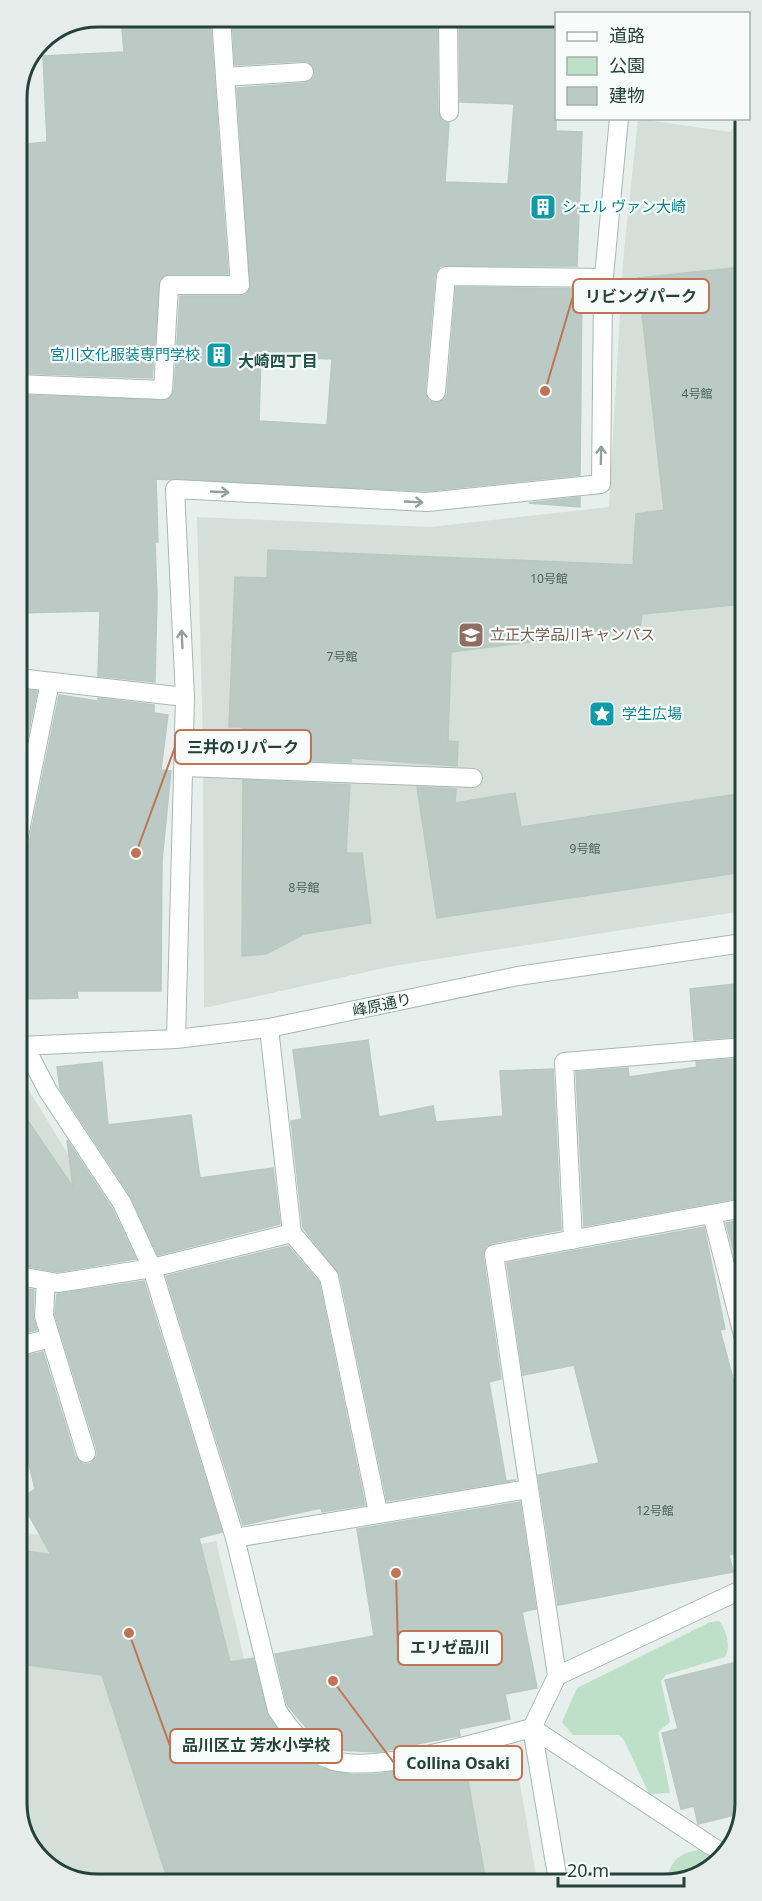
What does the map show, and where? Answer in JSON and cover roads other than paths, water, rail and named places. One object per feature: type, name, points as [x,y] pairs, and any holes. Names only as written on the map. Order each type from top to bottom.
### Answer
[{"type":"street","points":[[27,384],[163,390],[169,285],[240,285],[222,27]]},
{"type":"street","points":[[448,27],[449,112]]},
{"type":"street","points":[[225,77],[304,72]]},
{"type":"street","points":[[176,1039],[185,697],[175,489],[427,502],[601,484],[604,278],[619,120]]},
{"type":"street","points":[[436,392],[446,276],[604,278]]},
{"type":"street","points":[[27,679],[185,697]]},
{"type":"street","points":[[27,796],[50,682]]},
{"type":"street","points":[[184,767],[473,778]]},
{"type":"street","name":"峰原通り","points":[[27,1047],[176,1039],[269,1028],[518,976],[735,944]]},
{"type":"street","points":[[269,1028],[292,1233],[328,1277],[378,1512]]},
{"type":"street","points":[[573,1240],[564,1062],[735,1048]]},
{"type":"street","points":[[27,1055],[122,1203],[152,1268],[235,1538],[277,1710],[290,1730],[320,1754],[333,1760],[363,1765],[451,1749],[532,1728],[717,1850]]},
{"type":"street","points":[[557,1874],[532,1728],[557,1676],[494,1254],[735,1210]]},
{"type":"street","points":[[712,1214],[735,1304]]},
{"type":"street","points":[[27,1277],[58,1283],[152,1268],[292,1233]]},
{"type":"street","points":[[46,1281],[44,1316],[86,1453]]},
{"type":"street","points":[[27,1344],[51,1338]]},
{"type":"street","points":[[235,1538],[378,1512],[528,1489]]},
{"type":"street","points":[[557,1676],[735,1593]]},
{"type":"place","name":"シェル ヴァン大崎","points":[[543,207]]},
{"type":"place","name":"宮川文化服装専門学校","points":[[219,355]]},
{"type":"place","name":"リビングパーク","points":[[545,391]]},
{"type":"place","name":"立正大学品川キャンパス","points":[[471,635]]},
{"type":"place","name":"学生広場","points":[[602,714]]},
{"type":"place","name":"三井のリパーク","points":[[136,853]]},
{"type":"place","name":"エリゼ品川","points":[[396,1573]]},
{"type":"place","name":"品川区立 芳水小学校","points":[[129,1633]]},
{"type":"place","name":"Collina Osaki","points":[[333,1681]]},
{"type":"district","name":"大崎四丁目","points":[[278,361]]}]
